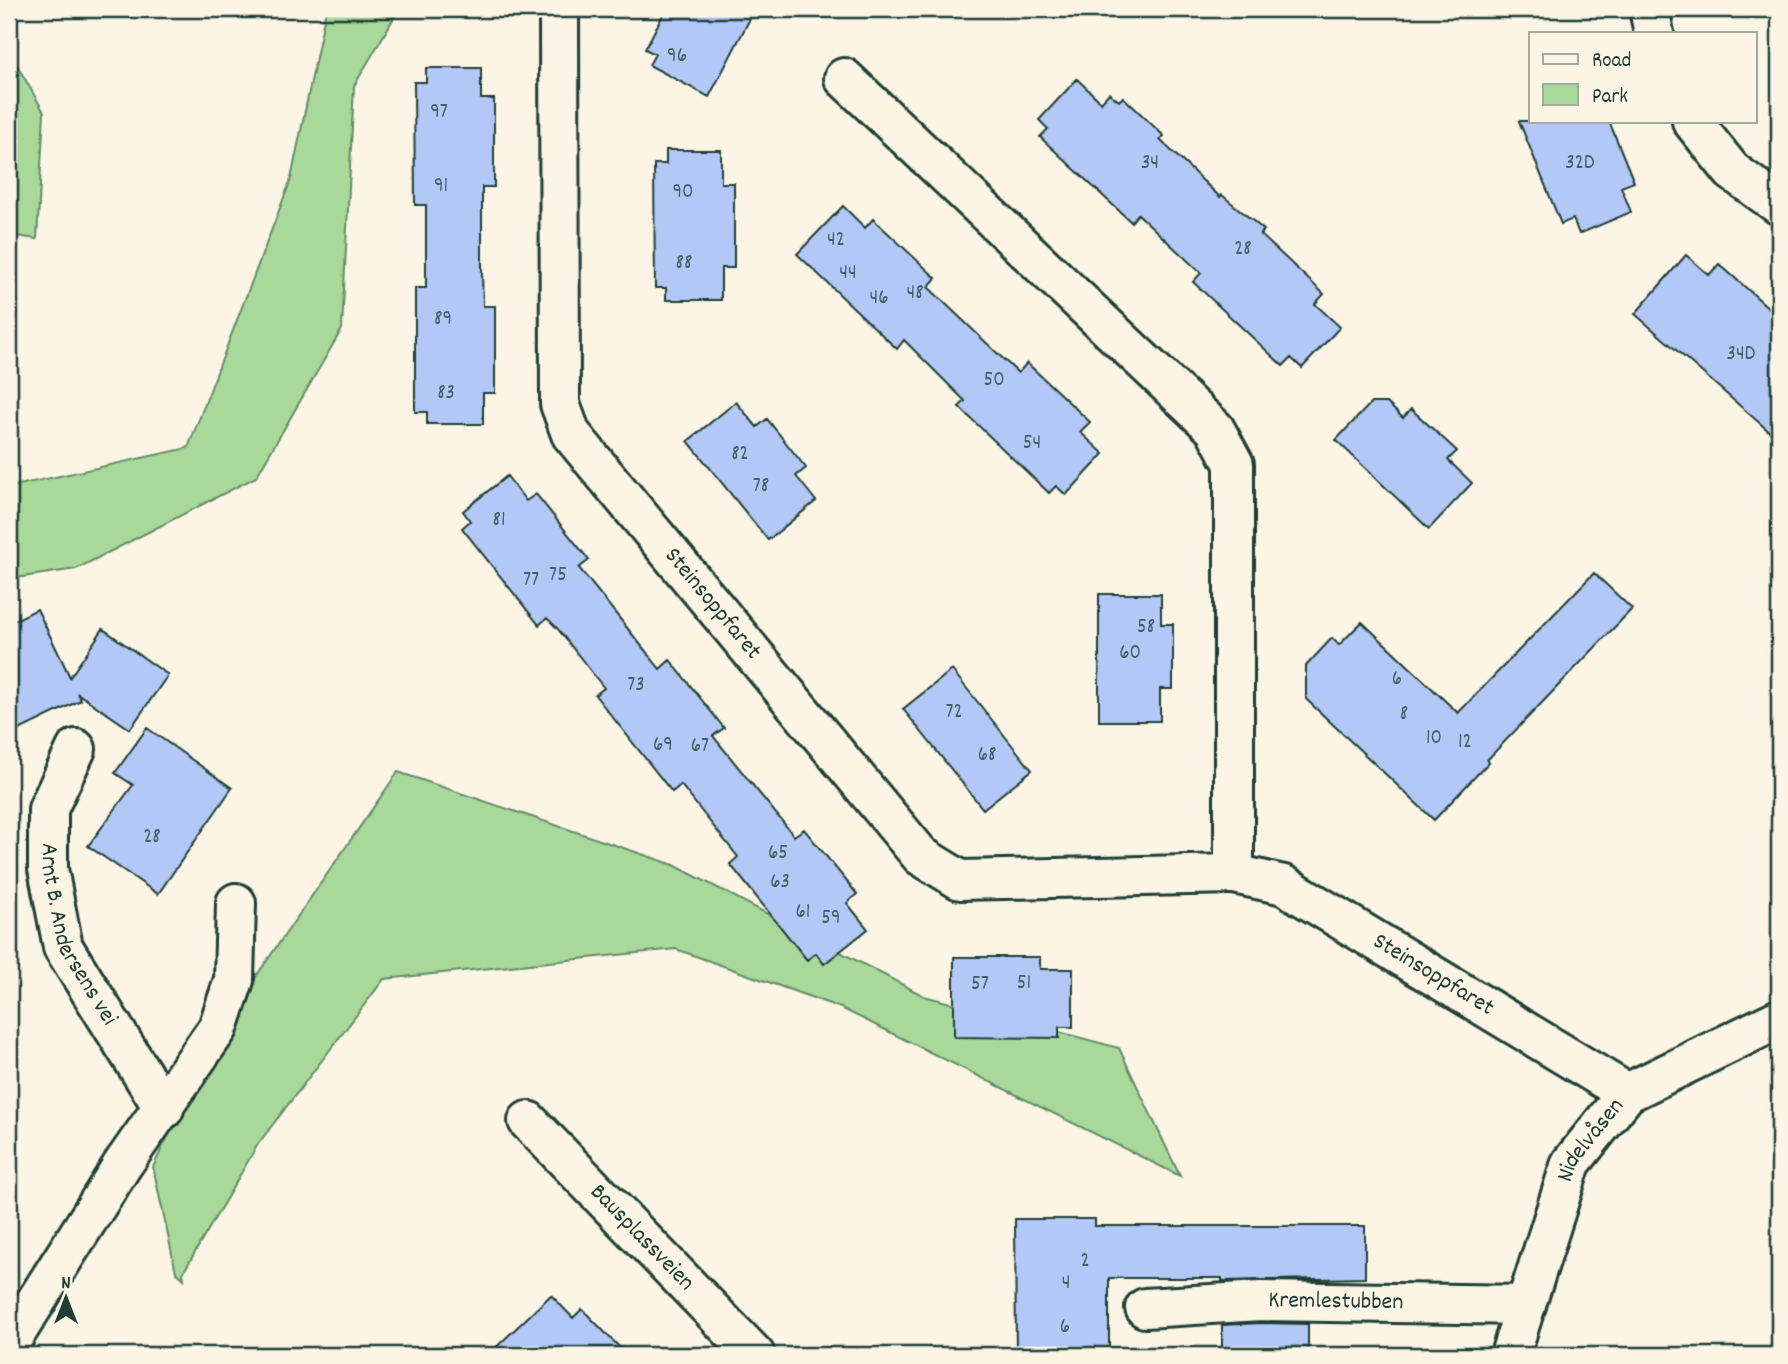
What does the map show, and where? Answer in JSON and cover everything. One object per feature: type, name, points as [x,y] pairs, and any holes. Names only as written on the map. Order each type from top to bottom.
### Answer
[{"type":"street","name":"Steinsoppfaret","points":[[559,9],[561,404],[571,434],[921,856],[960,880],[1234,874],[1284,885],[1627,1093]]},
{"type":"street","points":[[1649,9],[1654,32]]},
{"type":"street","points":[[844,78],[1216,429],[1234,464],[1234,874]]},
{"type":"street","points":[[1693,122],[1731,171],[1779,205]]},
{"type":"street","name":"Arnt B. Andersens vei","points":[[76,748],[48,809],[48,869],[63,947],[164,1109]]},
{"type":"street","points":[[9,1344],[123,1164],[164,1109],[218,1028],[234,980],[236,903]]},
{"type":"street","name":"Nidelvåsen","points":[[1510,1355],[1571,1163],[1627,1093],[1779,1019]]},
{"type":"street","name":"Bausplassveien","points":[[528,1121],[755,1355]]},
{"type":"street","name":"Kremlestubben","points":[[1145,1308],[1261,1301],[1526,1305]]},
{"type":"green space","points":[[326,9],[399,9],[354,86],[342,329],[256,477],[76,569],[9,579],[9,487],[188,448],[291,179]]},
{"type":"green space","points":[[9,45],[14,60],[44,112],[37,239],[9,235]]},
{"type":"green space","points":[[398,772],[674,865],[924,996],[1119,1048],[1180,1176],[841,1008],[676,949],[384,979],[258,1144],[183,1273],[184,1279],[176,1272],[153,1167],[216,1034]]},
{"type":"building","points":[[666,9],[755,9],[709,97],[649,65],[655,54],[645,49]]},
{"type":"building","points":[[426,68],[481,68],[481,99],[494,99],[494,187],[482,187],[482,274],[483,306],[495,306],[495,393],[483,393],[483,424],[427,424],[427,412],[415,412],[415,288],[426,288],[426,205],[415,205],[414,82],[426,82]]},
{"type":"building","points":[[1077,79],[1101,102],[1109,93],[1119,101],[1123,97],[1164,136],[1160,140],[1220,197],[1222,195],[1264,230],[1260,234],[1324,294],[1315,304],[1340,327],[1302,368],[1291,358],[1283,366],[1193,282],[1201,273],[1138,214],[1131,222],[1040,137],[1048,129],[1039,120]]},
{"type":"building","points":[[1519,121],[1609,122],[1634,182],[1621,187],[1631,212],[1579,234],[1573,219],[1561,224]]},
{"type":"building","points":[[666,150],[721,150],[721,183],[734,183],[734,268],[721,268],[721,300],[666,300],[666,288],[655,288],[654,164],[666,164]]},
{"type":"building","points":[[843,206],[865,228],[873,219],[936,278],[928,287],[1018,373],[1027,363],[1090,422],[1080,432],[1104,454],[1066,495],[1056,486],[1049,493],[959,407],[965,401],[904,340],[897,349],[797,254]]},
{"type":"building","points":[[1686,255],[1709,275],[1719,264],[1779,317],[1779,440],[1635,314]]},
{"type":"building","points":[[736,402],[757,427],[767,419],[806,468],[796,476],[816,501],[768,540],[688,441]]},
{"type":"building","points":[[1371,403],[1387,403],[1403,418],[1411,409],[1457,451],[1448,460],[1472,483],[1429,529],[1336,440]]},
{"type":"building","points":[[507,476],[526,501],[536,494],[589,560],[579,568],[660,669],[670,660],[724,728],[713,736],[794,836],[804,829],[857,894],[847,903],[868,929],[824,964],[816,953],[807,960],[730,864],[738,857],[681,785],[672,792],[595,695],[604,688],[557,628],[547,618],[539,625],[462,528],[470,521],[463,511]]},
{"type":"building","points":[[1594,573],[1632,609],[1487,760],[1489,762],[1434,820],[1306,699],[1306,666],[1332,638],[1339,645],[1362,622],[1458,713]]},
{"type":"building","points":[[1099,594],[1161,594],[1161,624],[1173,624],[1173,689],[1160,689],[1160,721],[1099,721]]},
{"type":"building","points":[[37,609],[70,677],[103,629],[168,675],[130,729],[77,693],[81,700],[9,735],[9,623]]},
{"type":"building","points":[[952,670],[1032,770],[983,809],[903,709]]},
{"type":"building","points":[[147,728],[232,788],[158,894],[88,846],[133,785],[115,773]]},
{"type":"building","points":[[954,957],[1040,957],[1040,969],[1073,969],[1073,1027],[1059,1027],[1059,1038],[954,1037]]},
{"type":"building","points":[[1015,1219],[1095,1219],[1095,1226],[1365,1226],[1365,1278],[1222,1281],[1222,1278],[1109,1278],[1109,1354],[1016,1355]]},
{"type":"building","points":[[551,1295],[573,1318],[582,1309],[627,1355],[488,1355]]},
{"type":"building","points":[[1308,1324],[1308,1355],[1222,1355],[1222,1325]]}]
